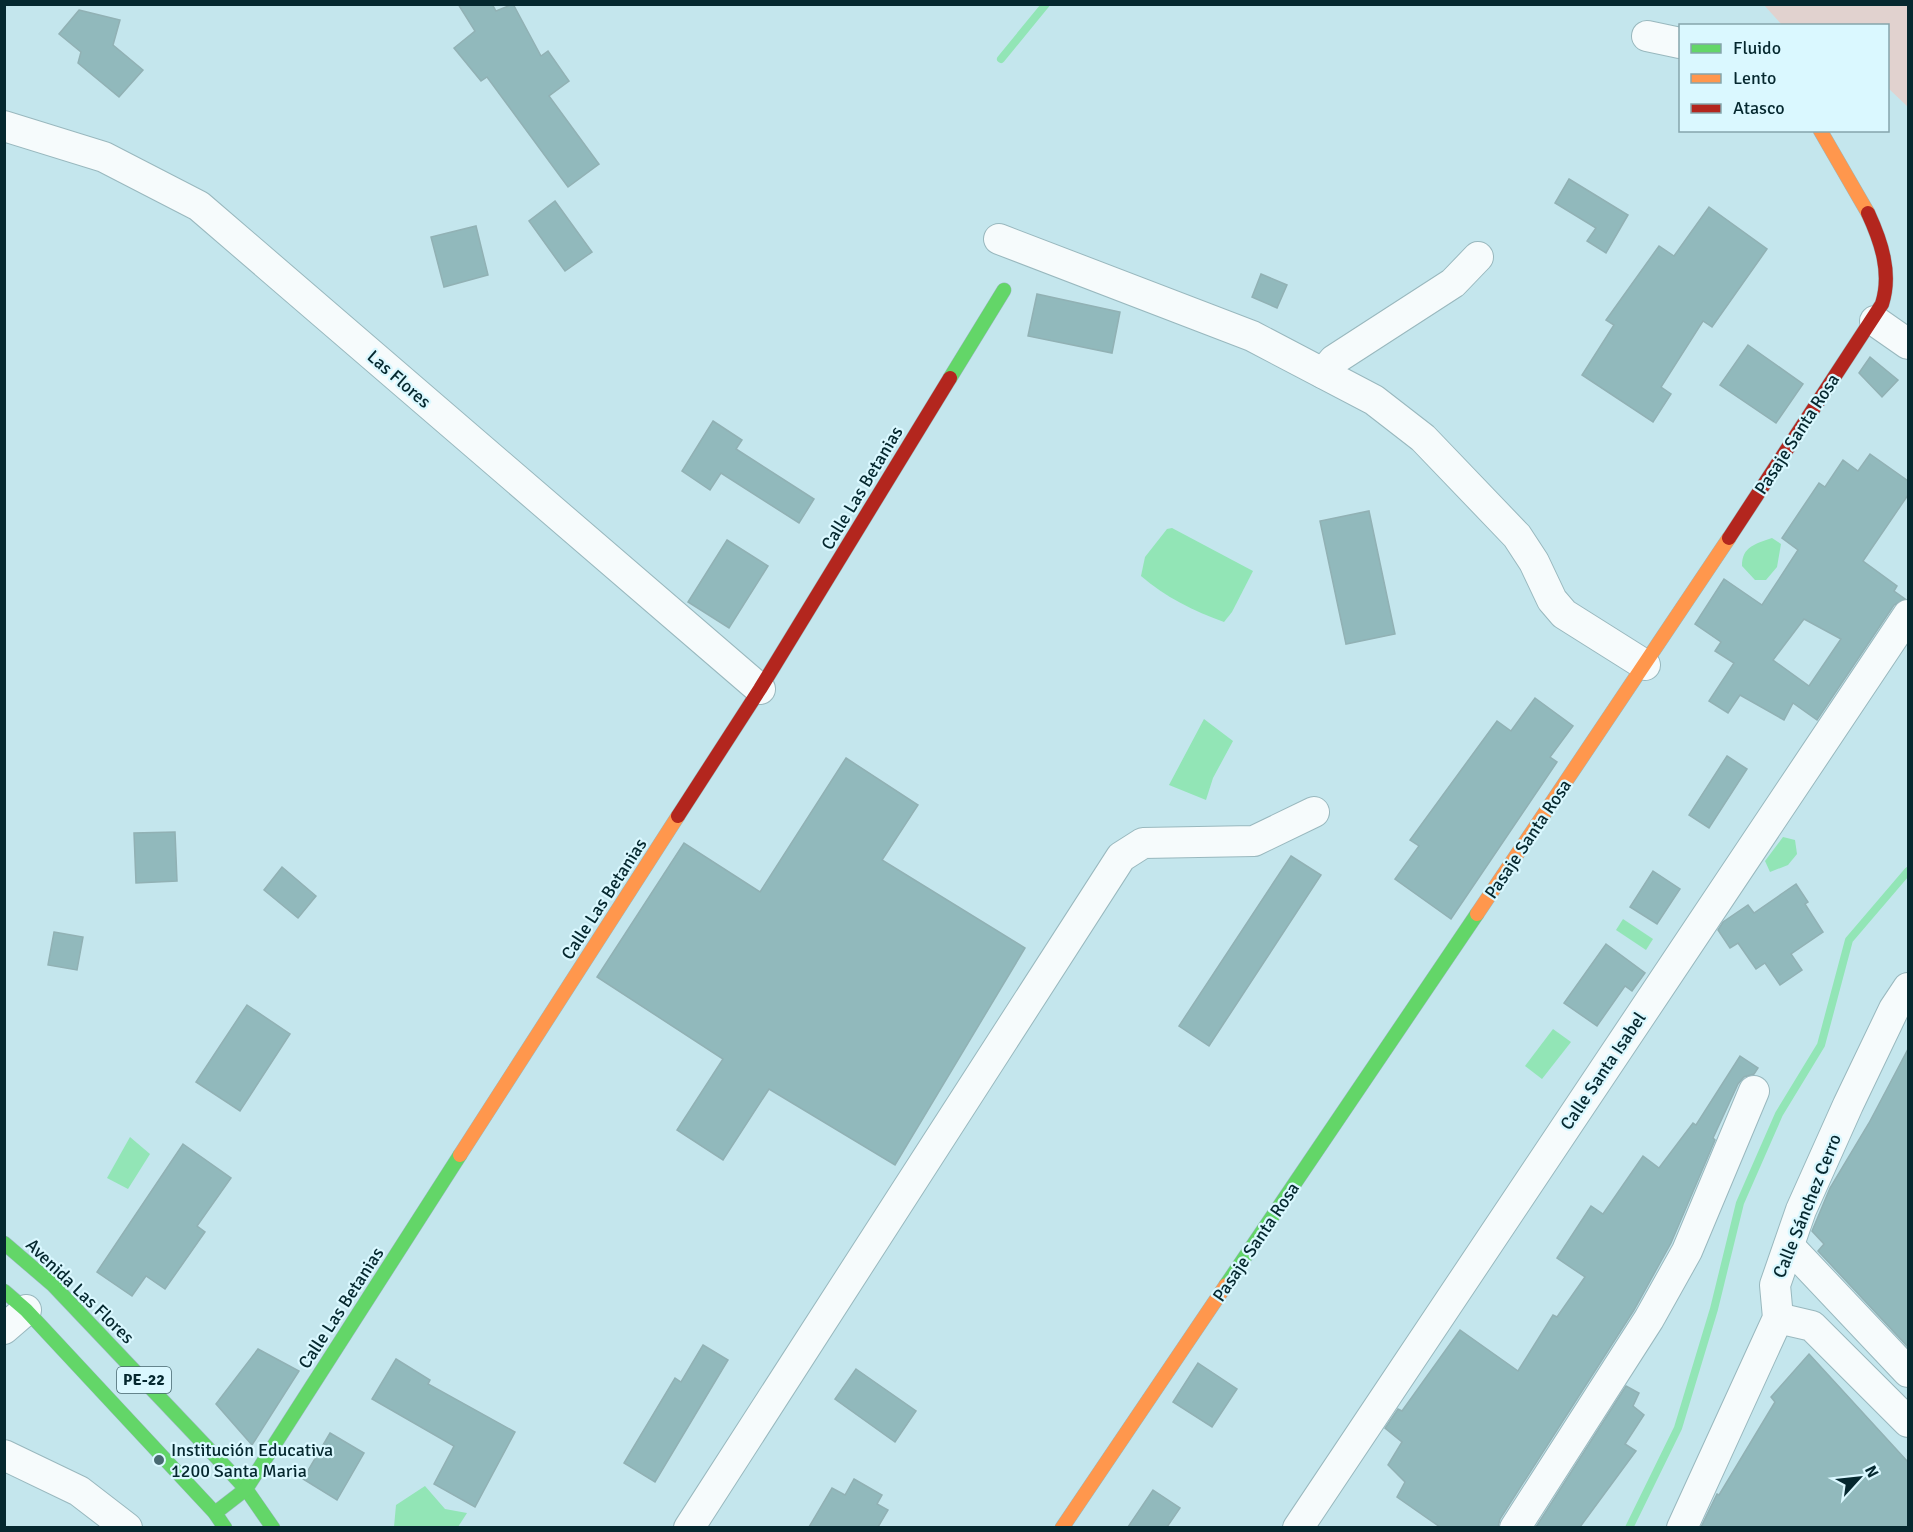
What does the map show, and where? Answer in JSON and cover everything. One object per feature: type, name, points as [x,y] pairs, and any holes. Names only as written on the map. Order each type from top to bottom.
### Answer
[{"type":"main road","name":"Pasaje Santa Rosa","points":[[1062,1527],[1645,665],[1860,338],[1875,321],[1886,292],[1886,276],[1875,227],[1855,186],[1821,132]]},
{"type":"main road","name":"Calle Las Betanias","points":[[215,1513],[246,1489],[760,689],[1004,290]]},
{"type":"main road","name":"Avenida Las Flores","points":[[4,1243],[53,1285],[246,1489],[273,1527]]},
{"type":"main road","name":"PE-22","points":[[12,1310],[215,1513],[225,1527]]},
{"type":"street","points":[[1647,36],[1679,43]]},
{"type":"street","name":"Las Flores","points":[[4,126],[104,157],[199,206],[760,689]]},
{"type":"street","points":[[999,238],[1252,336],[1374,400],[1423,438],[1516,536],[1534,562],[1552,600],[1564,614],[1645,665]]},
{"type":"street","points":[[1323,373],[1340,356],[1462,277],[1478,257]]},
{"type":"street","points":[[1875,321],[1908,344]]},
{"type":"street","name":"Calle Santa Isabel","points":[[1298,1527],[1908,615]]},
{"type":"street","points":[[689,1527],[1121,857],[1143,843],[1254,841],[1314,812]]},
{"type":"street","name":"Calle Sánchez Cerro","points":[[1682,1527],[1778,1318],[1775,1285],[1806,1200],[1904,1007]]},
{"type":"street","points":[[1515,1527],[1649,1319],[1677,1268],[1754,1091]]},
{"type":"street","points":[[1789,1246],[1908,1372]]},
{"type":"street","points":[[1778,1318],[1812,1326],[1820,1325],[1833,1316],[1836,1310],[1835,1294]]},
{"type":"street","points":[[1812,1326],[1908,1422]]},
{"type":"street","points":[[4,1455],[79,1491],[128,1527]]},
{"type":"shaded area","points":[[1764,5],[1908,5],[1908,107],[1889,89],[1889,24],[1781,24]]},
{"type":"shaded area","points":[[1172,528],[1253,571],[1232,612],[1224,622],[1180,603],[1141,576],[1145,557],[1167,529]]},
{"type":"shaded area","points":[[1772,538],[1781,544],[1777,567],[1766,580],[1755,580],[1742,566],[1744,554],[1751,547]]},
{"type":"shaded area","points":[[1204,719],[1233,741],[1213,778],[1206,800],[1169,785]]},
{"type":"shaded area","points":[[1783,837],[1795,840],[1797,854],[1788,865],[1770,872],[1765,861]]},
{"type":"shaded area","points":[[1623,919],[1653,939],[1646,950],[1616,930]]},
{"type":"shaded area","points":[[1553,1029],[1571,1042],[1542,1079],[1525,1066]]},
{"type":"shaded area","points":[[130,1137],[150,1154],[128,1189],[107,1178]]},
{"type":"shaded area","points":[[425,1486],[445,1509],[467,1513],[458,1527],[394,1527],[396,1505]]},
{"type":"building","points":[[458,4],[492,4],[496,11],[513,4],[541,56],[548,51],[569,81],[549,96],[599,164],[568,187],[487,77],[481,81],[454,48],[475,31]]},
{"type":"building","points":[[79,10],[120,20],[113,45],[143,70],[119,97],[78,63],[81,52],[59,34]]},
{"type":"building","points":[[1569,179],[1628,215],[1606,253],[1587,241],[1596,228],[1555,203]]},
{"type":"building","points":[[555,201],[592,252],[565,271],[529,221]]},
{"type":"building","points":[[1709,207],[1767,249],[1712,327],[1703,321],[1661,387],[1671,394],[1653,422],[1582,375],[1614,325],[1606,320],[1659,246],[1674,256]]},
{"type":"building","points":[[476,226],[488,275],[444,287],[431,237]]},
{"type":"building","points":[[1261,274],[1287,285],[1277,308],[1252,297]]},
{"type":"building","points":[[1037,294],[1120,312],[1112,353],[1028,336]]},
{"type":"building","points":[[1748,345],[1803,384],[1776,423],[1720,385]]},
{"type":"building","points":[[1870,357],[1898,380],[1882,397],[1859,373]]},
{"type":"building","points":[[713,421],[742,440],[736,449],[814,499],[799,523],[721,473],[710,490],[682,471]]},
{"type":"building","points":[[1870,454],[1908,481],[1908,495],[1863,561],[1897,586],[1894,591],[1905,599],[1894,605],[1817,720],[1793,703],[1784,720],[1740,695],[1728,713],[1709,701],[1734,663],[1715,651],[1721,642],[1695,624],[1724,579],[1762,605],[1798,550],[1782,538],[1819,483],[1825,487],[1843,460],[1858,471]],"holes":[[[1804,619],[1841,639],[1809,686],[1773,660]]]},
{"type":"building","points":[[1369,511],[1395,634],[1346,644],[1320,521]]},
{"type":"building","points":[[727,540],[768,566],[729,628],[688,602]]},
{"type":"building","points":[[1535,698],[1573,726],[1550,757],[1557,762],[1451,919],[1395,879],[1419,846],[1410,840],[1497,721],[1511,731]]},
{"type":"building","points":[[1727,756],[1747,769],[1709,828],[1689,815]]},
{"type":"building","points":[[846,758],[918,805],[882,860],[1025,948],[895,1165],[769,1089],[723,1160],[677,1130],[723,1059],[597,977],[684,843],[760,892]]},
{"type":"building","points":[[175,832],[177,881],[136,883],[134,833]]},
{"type":"building","points":[[1291,856],[1321,875],[1209,1046],[1179,1026]]},
{"type":"building","points":[[282,867],[316,896],[298,918],[264,890]]},
{"type":"building","points":[[1653,871],[1680,889],[1657,924],[1630,907]]},
{"type":"building","points":[[1796,884],[1808,902],[1805,904],[1823,932],[1791,954],[1802,970],[1780,985],[1765,963],[1756,969],[1738,943],[1730,948],[1718,930],[1723,922],[1748,905],[1754,913]]},
{"type":"building","points":[[54,932],[83,937],[77,970],[48,965]]},
{"type":"building","points":[[1606,944],[1645,973],[1632,991],[1625,986],[1597,1026],[1564,1003]]},
{"type":"building","points":[[247,1005],[290,1034],[240,1111],[196,1082]]},
{"type":"building","points":[[1908,1049],[1908,1347],[1818,1251],[1824,1244],[1812,1231],[1830,1188],[1869,1123]]},
{"type":"building","points":[[1740,1056],[1758,1068],[1754,1074],[1744,1077],[1738,1084],[1713,1138],[1715,1140],[1671,1243],[1634,1310],[1500,1519],[1498,1527],[1440,1527],[1397,1497],[1405,1482],[1388,1465],[1402,1442],[1385,1428],[1398,1409],[1402,1411],[1460,1330],[1518,1371],[1553,1315],[1557,1317],[1585,1277],[1557,1258],[1591,1206],[1603,1214],[1643,1156],[1659,1168],[1693,1123],[1696,1125]]},
{"type":"building","points":[[183,1144],[231,1178],[197,1226],[205,1232],[165,1289],[146,1276],[132,1296],[97,1272]]},
{"type":"building","points":[[703,1345],[728,1360],[655,1482],[624,1463],[675,1378],[681,1382]]},
{"type":"building","points":[[258,1349],[299,1371],[252,1445],[216,1404]]},
{"type":"building","points":[[1809,1354],[1908,1462],[1908,1527],[1701,1527],[1717,1494],[1719,1495],[1775,1402],[1771,1397]]},
{"type":"building","points":[[396,1359],[430,1380],[428,1384],[515,1432],[475,1507],[434,1484],[454,1446],[372,1399]]},
{"type":"building","points":[[1198,1363],[1237,1389],[1212,1427],[1173,1402]]},
{"type":"building","points":[[856,1369],[916,1411],[895,1442],[835,1399]]},
{"type":"building","points":[[1626,1386],[1639,1393],[1633,1406],[1644,1415],[1625,1444],[1636,1451],[1580,1527],[1536,1527]]},
{"type":"building","points":[[330,1433],[364,1453],[337,1500],[303,1479]]},
{"type":"building","points":[[854,1479],[882,1495],[877,1504],[888,1510],[878,1527],[809,1527],[832,1488],[845,1495]]},
{"type":"building","points":[[1153,1490],[1180,1508],[1167,1527],[1128,1527]]},
{"type":"waterway","points":[[1001,59],[1046,4]]},
{"type":"waterway","points":[[1629,1528],[1678,1428],[1714,1309],[1740,1203],[1779,1114],[1821,1045],[1849,940],[1908,871]]},
{"type":"traffic: fast","points":[[950,378],[1004,290]]},
{"type":"traffic: fast","points":[[1226,1285],[1477,914]]},
{"type":"traffic: fast","points":[[215,1513],[246,1489],[460,1155]]},
{"type":"traffic: fast","points":[[4,1243],[53,1285],[220,1461],[246,1489],[273,1528]]},
{"type":"traffic: fast","points":[[4,1291],[26,1310],[215,1513],[225,1528]]},
{"type":"traffic: slow","points":[[1821,132],[1868,213]]},
{"type":"traffic: slow","points":[[1477,914],[1729,538]]},
{"type":"traffic: slow","points":[[460,1155],[678,816]]},
{"type":"traffic: slow","points":[[1062,1528],[1226,1285]]},
{"type":"traffic: jam","points":[[1729,538],[1882,304],[1886,281],[1884,257],[1868,213]]},
{"type":"traffic: jam","points":[[678,816],[760,689],[950,378]]},
{"type":"place","name":"Institución Educativa 1200 Santa Maria","points":[[159,1460]]}]
